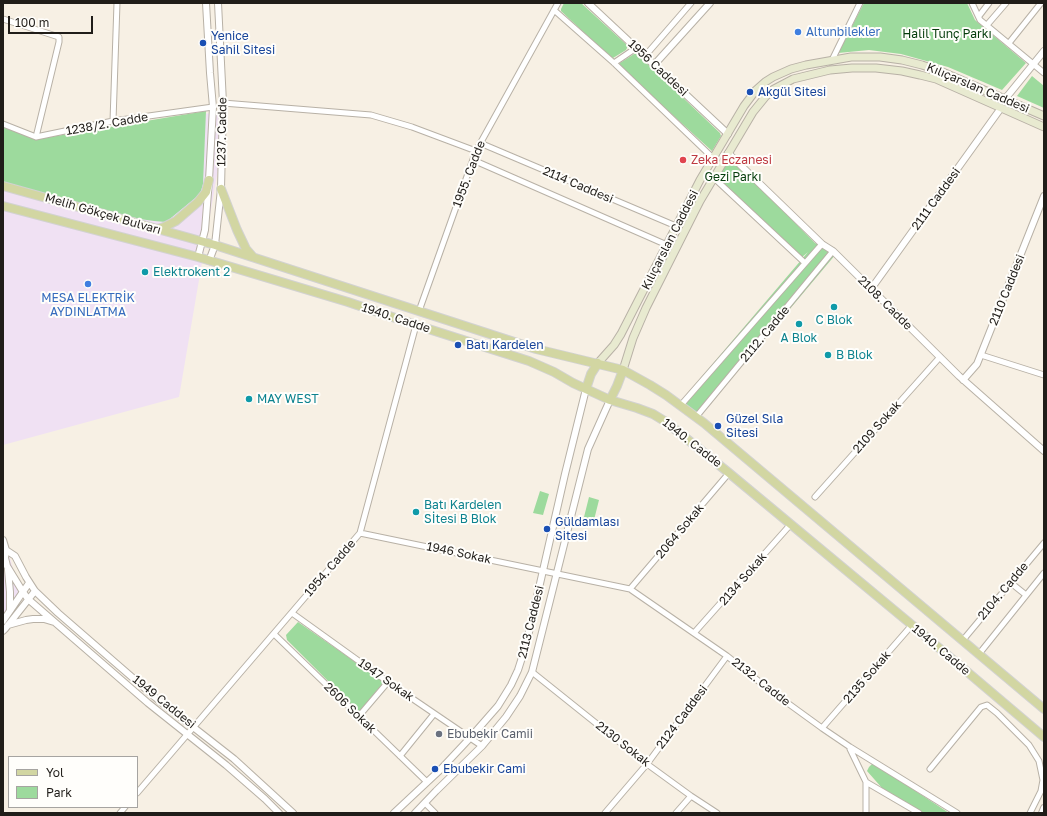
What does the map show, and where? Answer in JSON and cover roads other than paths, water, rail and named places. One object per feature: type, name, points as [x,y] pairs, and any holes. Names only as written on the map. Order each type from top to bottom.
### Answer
[{"type":"main road","name":"Kılıçarslan Caddesi","points":[[598,363],[622,334],[700,180],[744,106],[756,90],[773,77],[791,69],[832,60],[851,57],[880,57],[909,62],[940,71],[1044,116]]},
{"type":"main road","name":"Kılıçarslan Caddesi","points":[[623,370],[633,338],[646,308],[700,202],[753,112],[774,89],[793,79],[830,70],[876,68],[902,71],[936,80],[1044,127]]},
{"type":"main road","points":[[1001,108],[1005,99]]},
{"type":"main road","points":[[155,229],[164,227],[176,221],[198,202],[206,192],[209,180]]},
{"type":"main road","name":"Melih Gökçek Bulvarı","points":[[3,186],[202,242]]},
{"type":"main road","points":[[221,190],[243,243],[255,259]]},
{"type":"main road","name":"Melih Gökçek Bulvarı","points":[[3,206],[198,257]]},
{"type":"main road","name":"1940. Cadde","points":[[202,242],[536,349],[623,370],[650,385],[696,416],[1044,709]]},
{"type":"main road","name":"1940. Cadde","points":[[198,257],[348,302],[529,360],[610,400],[653,414],[666,422],[791,524],[1044,737]]},
{"type":"main road","points":[[586,389],[591,374],[598,363]]},
{"type":"main road","points":[[610,400],[623,370]]},
{"type":"street","points":[[113,121],[117,3]]},
{"type":"street","name":"1237. Cadde","points":[[198,257],[205,230],[212,107],[206,3]]},
{"type":"street","name":"1237. Cadde","points":[[209,261],[214,245],[221,190],[223,103],[218,3]]},
{"type":"street","name":"1955. Cadde","points":[[419,311],[480,143],[558,3]]},
{"type":"street","name":"1956 Caddesi","points":[[588,3],[728,134]]},
{"type":"street","points":[[645,56],[691,3]]},
{"type":"street","points":[[654,65],[710,3]]},
{"type":"street","points":[[832,60],[860,3]]},
{"type":"street","points":[[972,3],[980,20],[1044,73]]},
{"type":"street","points":[[979,16],[989,3]]},
{"type":"street","points":[[987,25],[1006,3]]},
{"type":"street","points":[[1009,43],[1040,3]]},
{"type":"street","points":[[554,10],[614,64],[713,158]]},
{"type":"street","points":[[3,19],[59,38],[36,137],[3,124]]},
{"type":"street","points":[[614,64],[636,48]]},
{"type":"street","points":[[1005,99],[1044,51]]},
{"type":"street","points":[[223,103],[371,115],[412,127],[476,152]]},
{"type":"street","name":"1238/2. Cadde","points":[[36,137],[113,121],[212,107]]},
{"type":"street","name":"2111 Caddesi","points":[[871,289],[1001,108]]},
{"type":"street","name":"2114 Caddesi","points":[[480,143],[676,226]]},
{"type":"street","name":"2108. Cadde","points":[[728,153],[822,244],[833,251],[963,380],[1044,451]]},
{"type":"street","name":"2114 Caddesi","points":[[473,160],[667,245]]},
{"type":"street","points":[[714,178],[805,264]]},
{"type":"street","name":"2110 Caddesi","points":[[963,380],[977,365],[1044,196]]},
{"type":"street","name":"2112. Cadde","points":[[681,405],[822,244]]},
{"type":"street","name":"2112. Cadde","points":[[696,416],[833,251]]},
{"type":"street","name":"1954. Cadde","points":[[138,792],[360,533],[416,325]]},
{"type":"street","points":[[981,355],[1044,375]]},
{"type":"street","name":"2109 Sokak","points":[[815,497],[940,357]]},
{"type":"street","name":"2113 Caddesi","points":[[394,813],[440,770],[498,706],[518,670],[526,645],[544,571],[586,389]]},
{"type":"street","name":"2113 Caddesi","points":[[414,813],[482,746],[506,717],[520,696],[532,672],[588,449],[610,400]]},
{"type":"street","name":"2064 Sokak","points":[[630,589],[729,473]]},
{"type":"street","name":"2134 Sokak","points":[[694,633],[791,524]]},
{"type":"street","name":"1946 Sokak","points":[[360,533],[557,574]]},
{"type":"street","points":[[3,540],[6,550],[5,558],[10,585],[10,611]]},
{"type":"street","name":"2104. Cadde","points":[[963,640],[1044,542]]},
{"type":"street","name":"1949 Caddesi","points":[[6,550],[16,556],[29,583],[35,591],[58,613],[156,698],[226,765],[265,799],[278,813]]},
{"type":"street","name":"1949 Caddesi","points":[[7,566],[28,599],[148,703],[234,759],[294,813]]},
{"type":"street","name":"2104. Cadde","points":[[979,654],[1044,573]]},
{"type":"street","name":"2132. Cadde","points":[[557,574],[630,589],[728,656],[771,691],[822,728],[957,813]]},
{"type":"street","points":[[3,621],[29,583]]},
{"type":"street","points":[[1011,583],[1026,595]]},
{"type":"street","points":[[3,631],[35,591]]},
{"type":"street","name":"1947 Sokak","points":[[292,612],[388,682],[482,746]]},
{"type":"street","points":[[8,625],[33,619],[55,622]]},
{"type":"street","name":"2135 Sokak","points":[[822,728],[912,625]]},
{"type":"street","name":"2606 Sokak","points":[[274,634],[427,782]]},
{"type":"street","name":"2124 Caddesi","points":[[605,813],[647,764],[728,656]]},
{"type":"street","name":"2130 Sokak","points":[[532,672],[647,764],[717,813]]},
{"type":"street","points":[[359,716],[388,682]]},
{"type":"street","points":[[930,769],[981,707],[987,705],[1029,745],[1039,761],[1043,780],[1041,791],[1031,811],[1041,813],[1044,808]]},
{"type":"street","points":[[400,756],[434,714]]},
{"type":"street","points":[[850,747],[866,782],[866,813]]},
{"type":"street","points":[[866,782],[919,813]]},
{"type":"street","points":[[676,813],[691,796]]},
{"type":"street","points":[[425,803],[435,813]]},
{"type":"place","name":"Altunbilekler","points":[[798,32]]},
{"type":"place","name":"Yenice Sahil Sitesi","points":[[203,43]]},
{"type":"place","name":"Akgül Sitesi","points":[[750,92]]},
{"type":"place","name":"Zeka Eczanesi","points":[[683,160]]},
{"type":"place","name":"Elektrokent 2","points":[[145,272]]},
{"type":"place","name":"MESA ELEKTRİK AYDINLATMA","points":[[88,284]]},
{"type":"place","name":"C Blok","points":[[834,307]]},
{"type":"place","name":"A Blok","points":[[799,324]]},
{"type":"place","name":"Batı Kardelen","points":[[458,345]]},
{"type":"place","name":"B Blok","points":[[828,355]]},
{"type":"place","name":"MAY WEST","points":[[249,399]]},
{"type":"place","name":"Güzel Sıla Sitesi","points":[[718,426]]},
{"type":"place","name":"Batı Kardelen Sİtesi B Blok","points":[[416,512]]},
{"type":"place","name":"Güldamlası Sitesi","points":[[547,529]]},
{"type":"place","name":"Ebubekir Camii","points":[[439,734]]},
{"type":"place","name":"Ebubekir Cami","points":[[435,769]]},
{"type":"park label","name":"Halil Tunç Parkı","points":[[947,34]]},
{"type":"park label","name":"Gezi Parkı","points":[[733,177]]}]
